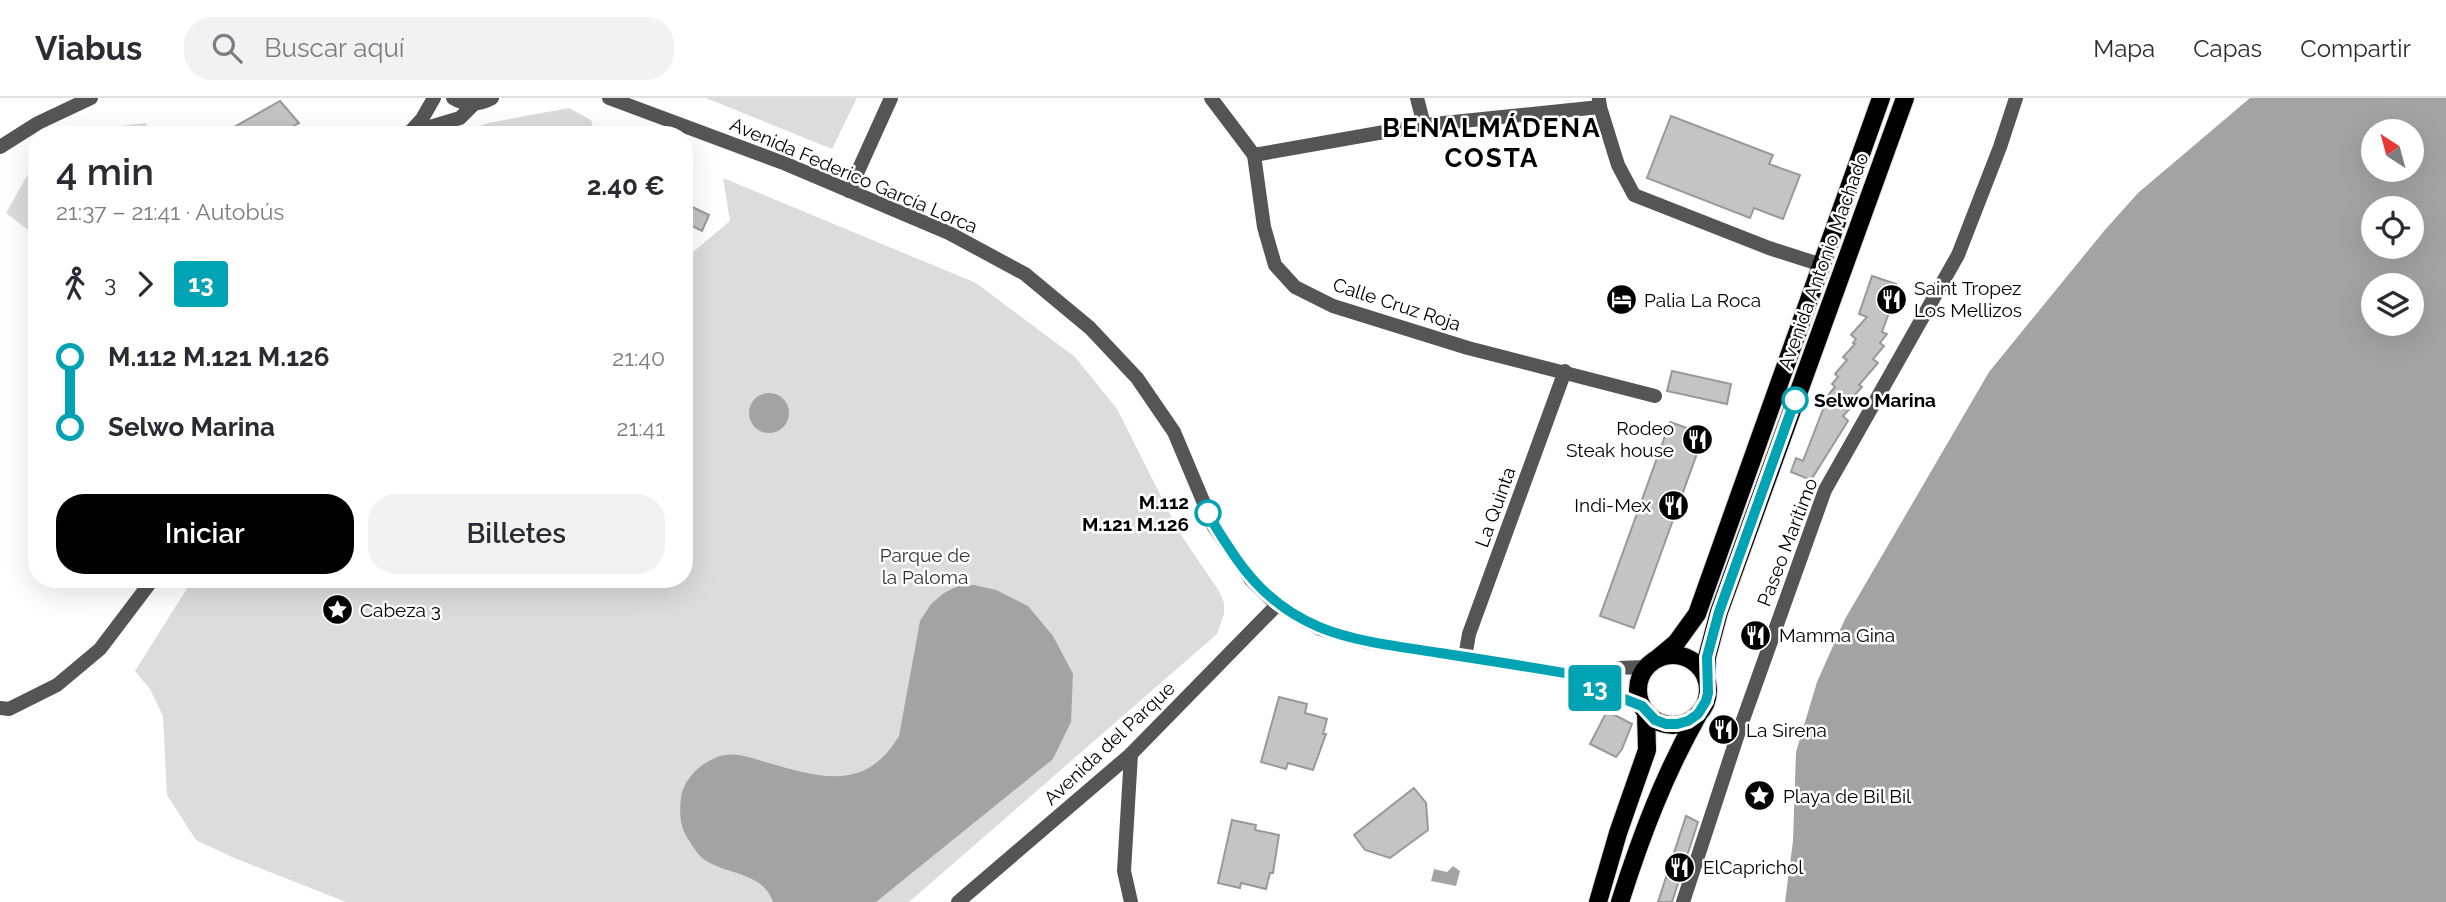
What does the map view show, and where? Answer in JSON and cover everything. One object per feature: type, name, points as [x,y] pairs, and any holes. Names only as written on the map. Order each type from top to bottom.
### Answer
[{"type":"main road","name":"Avenida Antonio Machado","points":[[1645,664],[1676,643],[1698,614],[1881,98]]},
{"type":"main road","name":"Avenida Antonio Machado","points":[[1706,677],[1707,657],[1719,612],[1905,98]]},
{"type":"main road","points":[[1598,902],[1618,833],[1647,750],[1644,709],[1638,686],[1645,664],[1669,655],[1681,655],[1691,660],[1706,677],[1706,701],[1665,775],[1620,902]]},
{"type":"main road","points":[[1644,709],[1655,720],[1666,724],[1688,721],[1698,714]]},
{"type":"street","points":[[33,126],[90,98]]},
{"type":"street","points":[[415,126],[422,119],[434,98]]},
{"type":"street","points":[[453,98],[466,104],[493,98]]},
{"type":"street","name":"Avenida Federico García Lorca","points":[[609,98],[685,126]]},
{"type":"street","points":[[849,191],[891,98]]},
{"type":"street","name":"Calle Cruz Roja","points":[[1212,98],[1254,155],[1264,227],[1275,265],[1295,287],[1345,310],[1468,348],[1655,396]]},
{"type":"street","points":[[1417,98],[1424,125]]},
{"type":"street","name":"Paseo Marítimo","points":[[1683,902],[1739,731],[1825,490],[1958,255],[2016,98]]},
{"type":"street","points":[[1254,155],[1424,125],[1600,103],[1618,164],[1634,195],[1822,265]]},
{"type":"street","points":[[433,126],[460,118],[474,104]]},
{"type":"street","points":[[0,147],[28,129]]},
{"type":"street","name":"Avenida Federico García Lorca","points":[[693,129],[775,159],[949,233],[1025,274],[1090,328],[1138,378],[1174,432],[1214,527],[1251,580],[1277,605],[1320,629],[1367,642],[1576,675]]},
{"type":"street","name":"La Quinta","points":[[1465,657],[1469,634],[1564,371]]},
{"type":"street","points":[[0,708],[9,709],[57,685],[100,649],[146,588]]},
{"type":"street","name":"Avenida del Parque","points":[[958,902],[1131,754],[1277,605]]},
{"type":"street","points":[[1576,675],[1645,664]]},
{"type":"street","points":[[1576,675],[1596,688],[1644,709]]},
{"type":"street","points":[[1131,754],[1124,871],[1132,902]]},
{"type":"green space","points":[[706,98],[857,98],[832,149]]},
{"type":"green space","points":[[569,108],[591,120],[593,126],[480,126]]},
{"type":"green space","points":[[146,123],[146,126],[122,126]]},
{"type":"green space","points":[[28,174],[28,230],[6,213]]},
{"type":"green space","name":"Parque de la Paloma","points":[[723,178],[976,283],[1075,357],[1117,409],[1179,532],[1219,591],[1224,603],[1224,614],[1217,634],[909,902],[346,902],[196,840],[167,795],[163,716],[150,689],[135,671],[187,588],[693,588],[693,252],[730,221]]},
{"type":"shaded area","points":[[2250,98],[2446,98],[2446,902],[1785,902],[1793,841],[1796,752],[1817,682],[1845,619],[1989,372],[2138,193]]},
{"type":"shaded area","points":[[769,393],[777,394],[783,399],[788,405],[788,421],[783,427],[777,432],[769,433],[761,432],[755,427],[750,421],[749,413],[750,405],[755,399],[761,394]]},
{"type":"shaded area","points":[[974,585],[996,590],[1028,606],[1053,636],[1073,674],[1071,722],[1053,759],[876,902],[773,902],[769,893],[756,881],[705,860],[692,846],[682,826],[680,815],[683,790],[693,773],[715,758],[732,755],[819,775],[854,774],[870,767],[885,755],[899,736],[920,621],[931,604],[944,593],[958,586]]},
{"type":"shaded area","points":[[1453,866],[1460,871],[1456,886],[1431,881],[1434,869],[1447,872]]},
{"type":"building","points":[[280,101],[299,123],[294,126],[236,126]]},
{"type":"building","points":[[1671,116],[1773,155],[1769,164],[1800,175],[1783,219],[1754,208],[1750,218],[1647,178]]},
{"type":"building","points":[[693,207],[709,215],[702,231],[693,226]]},
{"type":"building","points":[[1872,276],[1896,284],[1896,293],[1882,332],[1887,334],[1880,343],[1884,346],[1873,359],[1878,363],[1850,400],[1854,404],[1843,416],[1848,421],[1811,480],[1791,472],[1796,458],[1803,461],[1829,394],[1835,387],[1832,384],[1838,377],[1835,374],[1847,360],[1843,357],[1855,344],[1853,343],[1856,339],[1851,335],[1867,317],[1859,314]]},
{"type":"building","points":[[1672,371],[1731,384],[1727,404],[1667,391]]},
{"type":"building","points":[[1670,422],[1704,434],[1634,628],[1600,616]]},
{"type":"building","points":[[1279,697],[1307,704],[1305,713],[1327,719],[1323,734],[1326,734],[1313,770],[1288,763],[1286,769],[1261,762]]},
{"type":"building","points":[[1607,711],[1632,724],[1616,757],[1590,744]]},
{"type":"building","points":[[1414,788],[1426,803],[1428,830],[1390,858],[1365,850],[1354,835]]},
{"type":"building","points":[[1686,816],[1698,822],[1672,902],[1658,902]]},
{"type":"building","points":[[1232,820],[1256,825],[1255,830],[1279,835],[1273,873],[1270,873],[1266,889],[1241,883],[1240,888],[1218,883]]},
{"type":"bus line","name":"13","points":[[1208,513],[1214,527],[1251,580],[1277,605],[1320,629],[1367,642],[1576,675],[1596,688],[1642,706],[1655,720],[1677,724],[1698,714],[1706,701],[1707,657],[1719,612],[1795,400]]},
{"type":"place","name":"Saint Tropez Los Mellizos","points":[[1891,299]]},
{"type":"place","name":"Palia La Roca","points":[[1621,300]]},
{"type":"place","name":"Selwo Marina","points":[[1795,400]]},
{"type":"place","name":"Rodeo Steak house","points":[[1697,439]]},
{"type":"place","name":"Indi-Mex","points":[[1674,505]]},
{"type":"place","name":"M.112 M.121 M.126","points":[[1208,513]]},
{"type":"place","name":"Cabeza 3","points":[[337,610]]},
{"type":"place","name":"Mamma Gina","points":[[1756,635]]},
{"type":"place","name":"La Sirena","points":[[1723,730]]},
{"type":"place","name":"Playa de Bil Bil","points":[[1760,796]]},
{"type":"place","name":"ElCaprichol","points":[[1680,867]]},
{"type":"district","name":"BENALMÁDENA COSTA","points":[[1492,143]]}]
